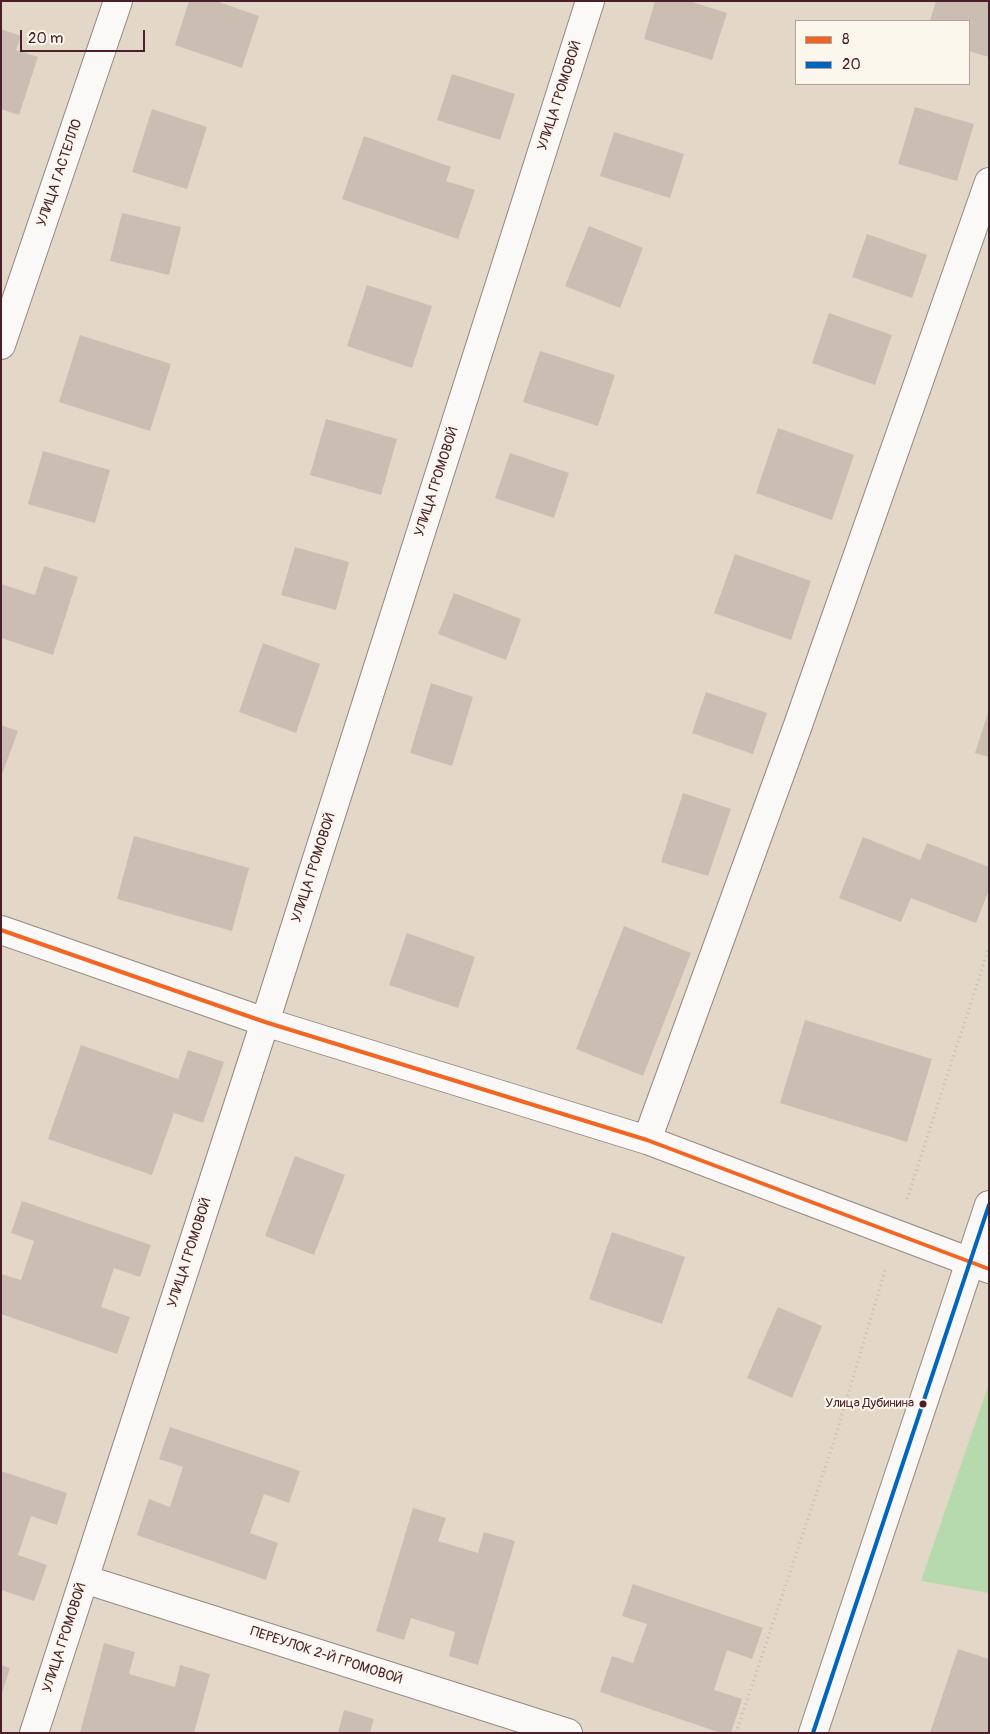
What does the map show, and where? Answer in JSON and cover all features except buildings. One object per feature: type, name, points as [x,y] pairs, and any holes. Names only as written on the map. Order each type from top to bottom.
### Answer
[{"type":"street","name":"УЛИЦА ГАСТЕЛЛО","points":[[1,345],[118,1]]},
{"type":"street","name":"УЛИЦА ГРОМОВОЙ","points":[[34,1733],[265,1022],[590,1]]},
{"type":"street","points":[[647,1140],[798,725],[989,182]]},
{"type":"street","points":[[1,930],[265,1022],[647,1140],[979,1266]]},
{"type":"street","points":[[813,1733],[979,1266],[989,1206]]},
{"type":"street","name":"ПЕРЕУЛОК 2-Й ГРОМОВОЙ","points":[[84,1580],[568,1733]]},
{"type":"path","points":[[736,1733],[835,1438],[896,1234],[989,947]]},
{"type":"green space","points":[[989,1383],[989,1593],[921,1581]]},
{"type":"transit line","name":"8","points":[[1,930],[265,1022],[647,1140],[989,1269]]},
{"type":"transit line","name":"20","points":[[813,1733],[989,1205]]},
{"type":"place","name":"Улица Дубинина","points":[[923,1404]]}]
